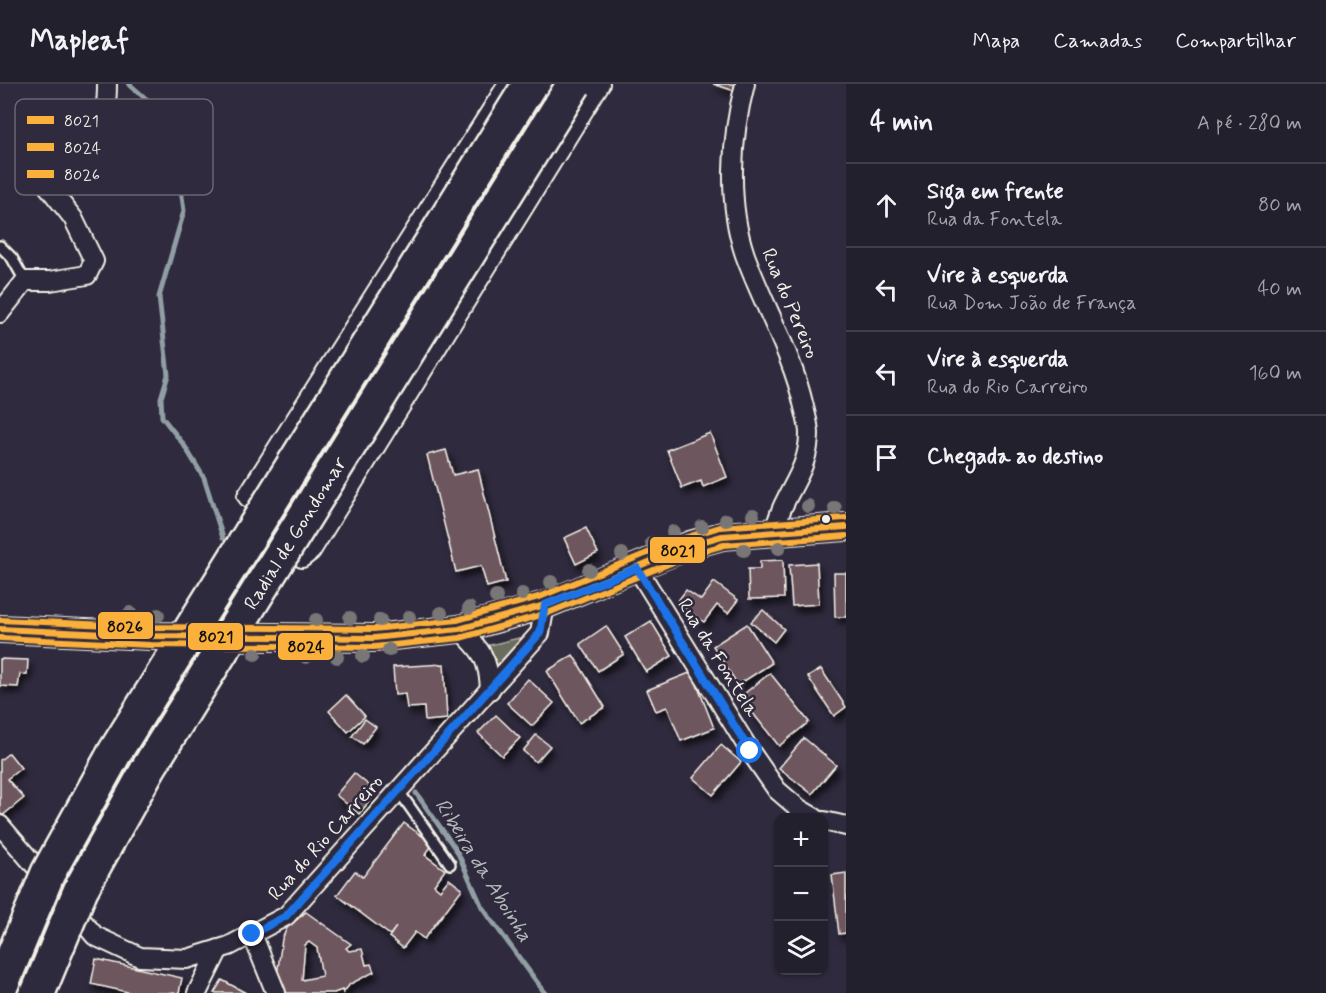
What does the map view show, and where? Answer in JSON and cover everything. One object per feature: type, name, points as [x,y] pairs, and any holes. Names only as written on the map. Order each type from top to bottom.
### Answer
[{"type":"highway","name":"Radial de Gondomar","points":[[0,987],[48,873],[115,752],[530,84]]},
{"type":"highway","name":"Radial de Gondomar","points":[[38,993],[81,889],[149,767],[574,84]]},
{"type":"main road","points":[[0,629],[150,636],[362,638],[459,629],[545,605],[690,545],[722,536],[846,526]]},
{"type":"street","points":[[106,99],[107,84]]},
{"type":"street","points":[[507,84],[247,496],[302,558],[311,551],[600,84]]},
{"type":"street","name":"Rua do Pereiro","points":[[745,84],[736,146],[733,203],[745,254],[798,378],[809,432],[807,460],[778,517],[775,531]]},
{"type":"street","points":[[0,313],[25,280],[50,281],[87,275],[94,261],[74,218],[55,195]]},
{"type":"street","name":"Rua da Fontela","points":[[637,568],[750,751],[777,790],[806,813]]},
{"type":"street","name":"Rua do Rio Carreiro","points":[[0,825],[95,936],[140,957],[187,959],[219,949],[286,916],[540,633],[545,605]]},
{"type":"street","points":[[459,629],[479,648],[490,668],[490,690]]},
{"type":"street","points":[[828,822],[846,825]]},
{"type":"street","points":[[252,934],[276,993]]},
{"type":"street","points":[[197,993],[219,949]]},
{"type":"lane","points":[[0,246],[12,258],[25,280]]},
{"type":"lane","points":[[398,790],[450,864]]},
{"type":"green space","points":[[523,637],[496,667],[486,646]]},
{"type":"building","points":[[713,84],[738,84],[735,91]]},
{"type":"building","points":[[710,433],[727,477],[703,487],[701,481],[682,488],[667,450]]},
{"type":"building","points":[[446,450],[453,475],[478,469],[506,582],[487,587],[481,566],[456,572],[427,455]]},
{"type":"building","points":[[586,528],[598,553],[576,564],[564,538]]},
{"type":"building","points":[[783,560],[784,598],[749,599],[748,569],[760,569],[760,561]]},
{"type":"building","points":[[817,563],[819,604],[792,606],[789,565]]},
{"type":"building","points":[[834,573],[846,573],[846,617],[835,617]]},
{"type":"building","points":[[714,582],[738,600],[728,613],[717,605],[704,622],[677,602],[686,590],[701,600]]},
{"type":"building","points":[[763,610],[784,629],[774,642],[751,622]]},
{"type":"building","points":[[651,621],[672,656],[646,672],[625,637]]},
{"type":"building","points":[[747,624],[772,663],[738,685],[713,646]]},
{"type":"building","points":[[606,626],[624,654],[598,671],[580,644]]},
{"type":"building","points":[[573,655],[605,707],[579,723],[547,671]]},
{"type":"building","points":[[0,659],[28,660],[27,675],[20,674],[18,687],[0,686]]},
{"type":"building","points":[[444,664],[447,719],[425,721],[424,707],[407,708],[405,694],[395,695],[393,667]]},
{"type":"building","points":[[821,669],[846,707],[834,716],[808,677]]},
{"type":"building","points":[[692,672],[714,728],[681,741],[667,707],[656,711],[647,690]]},
{"type":"building","points":[[770,673],[809,722],[779,746],[740,697]]},
{"type":"building","points":[[528,679],[554,703],[532,726],[507,703]]},
{"type":"building","points":[[346,695],[365,716],[348,732],[329,711]]},
{"type":"building","points":[[496,715],[520,738],[502,756],[478,733]]},
{"type":"building","points":[[365,719],[376,727],[363,744],[352,736]]},
{"type":"building","points":[[536,735],[550,746],[536,762],[523,751]]},
{"type":"building","points":[[804,738],[836,765],[812,794],[779,768]]},
{"type":"building","points":[[721,745],[741,762],[713,795],[693,778]]},
{"type":"building","points":[[9,753],[21,768],[7,779],[24,798],[2,816],[0,813],[0,760]]},
{"type":"building","points":[[354,773],[377,792],[359,814],[336,795]]},
{"type":"building","points":[[404,823],[433,844],[425,855],[445,870],[434,885],[440,890],[449,879],[462,889],[424,939],[415,932],[403,948],[389,937],[396,927],[390,935],[337,895],[355,871],[363,877]]},
{"type":"building","points":[[846,873],[846,933],[839,934],[832,875]]},
{"type":"building","points":[[306,912],[351,944],[346,948],[349,951],[362,949],[366,965],[371,964],[374,972],[350,984],[343,993],[342,990],[334,993],[280,993],[276,983],[282,939],[287,928]],"holes":[[[309,942],[317,948],[322,976],[302,980],[305,945]]]},
{"type":"building","points":[[96,959],[182,978],[179,993],[132,993],[91,984]]},
{"type":"building","points":[[222,980],[246,993],[214,993]]},
{"type":"waterway","name":"Ribeira da Aboinha","points":[[129,84],[146,99]]},
{"type":"waterway","name":"Ribeira da Aboinha","points":[[182,195],[184,211],[159,297],[168,375],[161,398],[162,417],[184,445],[204,478],[223,538]]},
{"type":"waterway","name":"Ribeira da Aboinha","points":[[416,793],[457,851],[482,907],[545,993]]},
{"type":"transit line","name":"8026","points":[[0,620],[150,627],[374,629],[457,620],[542,596],[687,537],[720,527],[845,518]]},
{"type":"transit line","name":"8021","points":[[0,629],[150,636],[374,638],[459,629],[545,605],[690,545],[722,536],[846,527]]},
{"type":"transit line","name":"8024","points":[[0,638],[150,645],[374,647],[460,638],[548,613],[693,554],[724,545],[846,536]]},
{"type":"route","points":[[252,934],[286,916],[490,690],[540,633],[545,605],[637,568],[750,751]]}]
